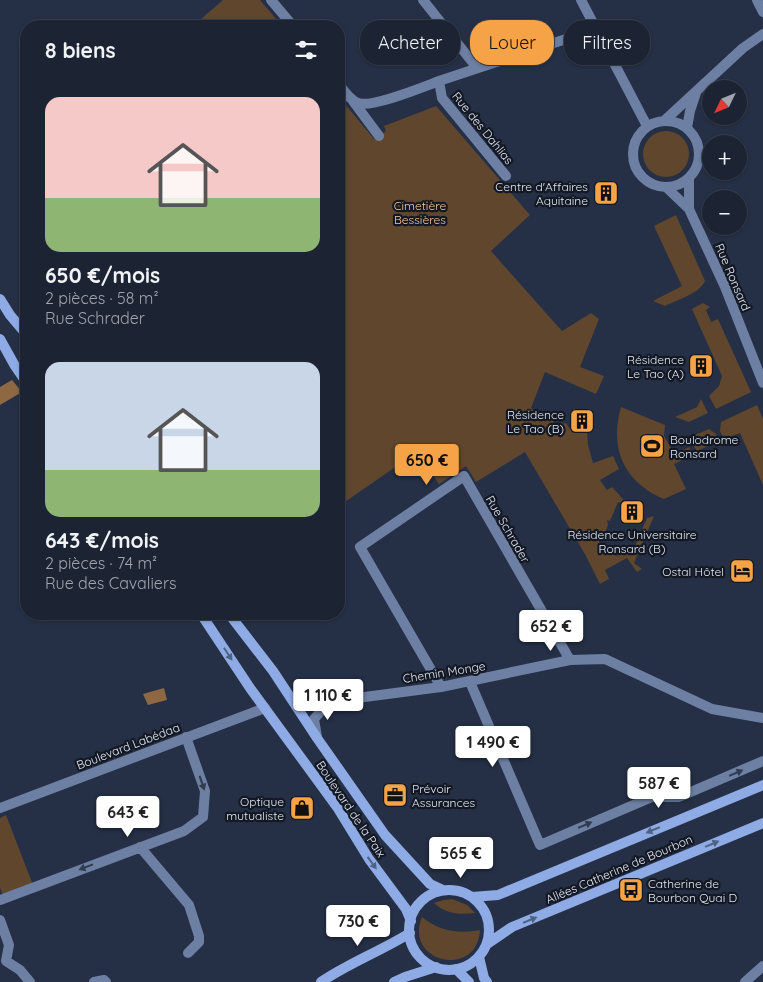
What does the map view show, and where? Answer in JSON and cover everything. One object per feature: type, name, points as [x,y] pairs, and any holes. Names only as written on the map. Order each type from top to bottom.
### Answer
[{"type":"main road","points":[[0,299],[20,327]]},
{"type":"main road","points":[[0,339],[20,373]]},
{"type":"main road","name":"Boulevard de la Paix","points":[[205,620],[265,708],[337,807],[369,859],[406,909],[411,921]]},
{"type":"main road","name":"Boulevard de la Paix","points":[[234,620],[273,671],[385,835],[430,884],[443,890]]},
{"type":"main road","name":"Allées Catherine de Bourbon","points":[[472,897],[498,895],[763,785]]},
{"type":"main road","name":"Allées Catherine de Bourbon","points":[[487,944],[512,927],[763,823]]},
{"type":"main road","points":[[443,890],[463,892],[472,897],[486,913],[489,923],[487,944],[479,957],[466,966],[456,969],[446,970],[427,962],[413,946],[410,933],[411,921],[417,907],[424,899],[443,890]]},
{"type":"main road","points":[[321,982],[335,972],[390,946],[410,933]]},
{"type":"main road","points":[[479,957],[484,978],[487,982]]},
{"type":"main road","points":[[394,982],[436,967]]},
{"type":"main road","points":[[456,969],[469,982]]},
{"type":"street","points":[[272,0],[287,20]]},
{"type":"street","points":[[423,0],[477,68]]},
{"type":"street","points":[[581,0],[591,20]]},
{"type":"street","points":[[757,0],[763,12]]},
{"type":"street","points":[[664,121],[743,48],[763,34]]},
{"type":"street","name":"Rue des Dahlias","points":[[506,176],[442,98],[439,81],[564,39]]},
{"type":"street","points":[[615,65],[647,126]]},
{"type":"street","points":[[350,99],[359,104],[371,104],[439,81]]},
{"type":"street","points":[[345,92],[379,136]]},
{"type":"street","points":[[687,128],[696,93]]},
{"type":"street","points":[[664,121],[672,121],[687,128],[694,135],[700,153],[695,172],[689,179],[682,184],[667,188],[656,186],[646,181],[639,174],[632,154],[634,143],[639,134],[647,126],[664,121]]},
{"type":"street","name":"Rue Ronsard","points":[[689,179],[689,209]]},
{"type":"street","name":"Rue Ronsard","points":[[667,188],[689,209],[725,287],[763,384]]},
{"type":"street","name":"Rue Schrader","points":[[441,687],[360,547],[464,476],[570,660]]},
{"type":"street","name":"Chemin Monge","points":[[296,706],[441,687],[570,660],[605,659],[712,709],[763,718]]},
{"type":"street","points":[[470,682],[540,845],[652,796],[680,797],[763,761]]},
{"type":"street","points":[[317,738],[314,719],[329,702]]},
{"type":"street","name":"Boulevard Labédaa","points":[[0,808],[265,708]]},
{"type":"street","points":[[0,900],[184,830],[203,817],[205,791],[186,737]]},
{"type":"street","points":[[140,847],[189,904],[200,936],[198,942],[188,953]]},
{"type":"street","points":[[0,920],[9,945],[3,965],[20,970],[30,982]]},
{"type":"street","points":[[745,982],[763,966]]},
{"type":"street","points":[[94,982],[104,980],[106,982]]},
{"type":"green space","points":[[223,0],[260,0],[277,20],[200,20]]},
{"type":"green space","name":"Cimetière Bessières","points":[[345,104],[374,139],[386,131],[384,126],[436,106],[530,215],[491,251],[562,331],[591,313],[599,319],[580,367],[604,376],[596,394],[545,372],[531,408],[538,411],[539,415],[546,412],[549,420],[552,419],[554,423],[558,424],[566,423],[570,429],[577,427],[585,430],[587,428],[588,445],[593,463],[613,456],[619,469],[600,480],[607,490],[612,487],[623,499],[621,503],[618,502],[610,521],[607,520],[608,525],[604,536],[601,535],[599,542],[613,548],[611,554],[617,556],[620,551],[631,555],[647,518],[654,516],[634,563],[642,569],[637,572],[627,558],[605,570],[609,579],[600,584],[586,556],[525,452],[476,482],[466,466],[439,484],[417,452],[345,502]]},
{"type":"green space","points":[[661,131],[671,131],[685,141],[689,154],[685,167],[679,173],[671,177],[661,177],[647,167],[643,159],[643,149],[653,135]]},
{"type":"green space","points":[[676,215],[705,281],[693,293],[665,306],[653,301],[682,286],[654,226]]},
{"type":"green space","points":[[703,303],[710,307],[706,310],[711,322],[718,319],[751,392],[716,409],[709,396],[719,386],[722,376],[692,309]]},
{"type":"green space","points":[[701,399],[708,413],[689,422],[675,417],[697,407]]},
{"type":"green space","points":[[757,405],[763,419],[763,485],[740,433],[724,439],[720,431],[721,422]]},
{"type":"green space","points":[[621,407],[665,425],[664,436],[671,448],[682,451],[689,447],[692,453],[691,456],[674,464],[686,489],[664,499],[650,492],[630,473],[623,462],[617,436]]},
{"type":"green space","points":[[709,429],[716,434],[719,441],[697,451],[693,445],[695,435]]},
{"type":"green space","points":[[6,815],[33,885],[3,896],[0,887],[0,818]]},
{"type":"green space","points":[[452,899],[467,905],[475,913],[453,913],[434,903]]},
{"type":"green space","points":[[422,917],[435,926],[449,930],[464,932],[480,930],[476,946],[467,955],[455,960],[443,959],[431,954],[423,945],[419,933]]},
{"type":"shaded area","points":[[12,380],[20,390],[20,393],[0,405],[0,387]]},
{"type":"shaded area","points":[[164,688],[167,700],[148,705],[143,694]]},
{"type":"place","name":"Centre d'Affaires Aquitaine","points":[[606,193]]},
{"type":"place","name":"Résidence Le Tao (A)","points":[[701,366]]},
{"type":"place","name":"Résidence Le Tao (B)","points":[[582,421]]},
{"type":"place","name":"Boulodrome Ronsard","points":[[652,446]]},
{"type":"place","name":"Résidence Universitaire Ronsard (B)","points":[[632,512]]},
{"type":"place","name":"Ostal Hôtel","points":[[742,571]]},
{"type":"place","name":"Prévoir Assurances","points":[[395,795]]},
{"type":"place","name":"Optique mutualiste","points":[[302,808]]},
{"type":"place","name":"Catherine de Bourbon Quai D","points":[[631,890]]}]
